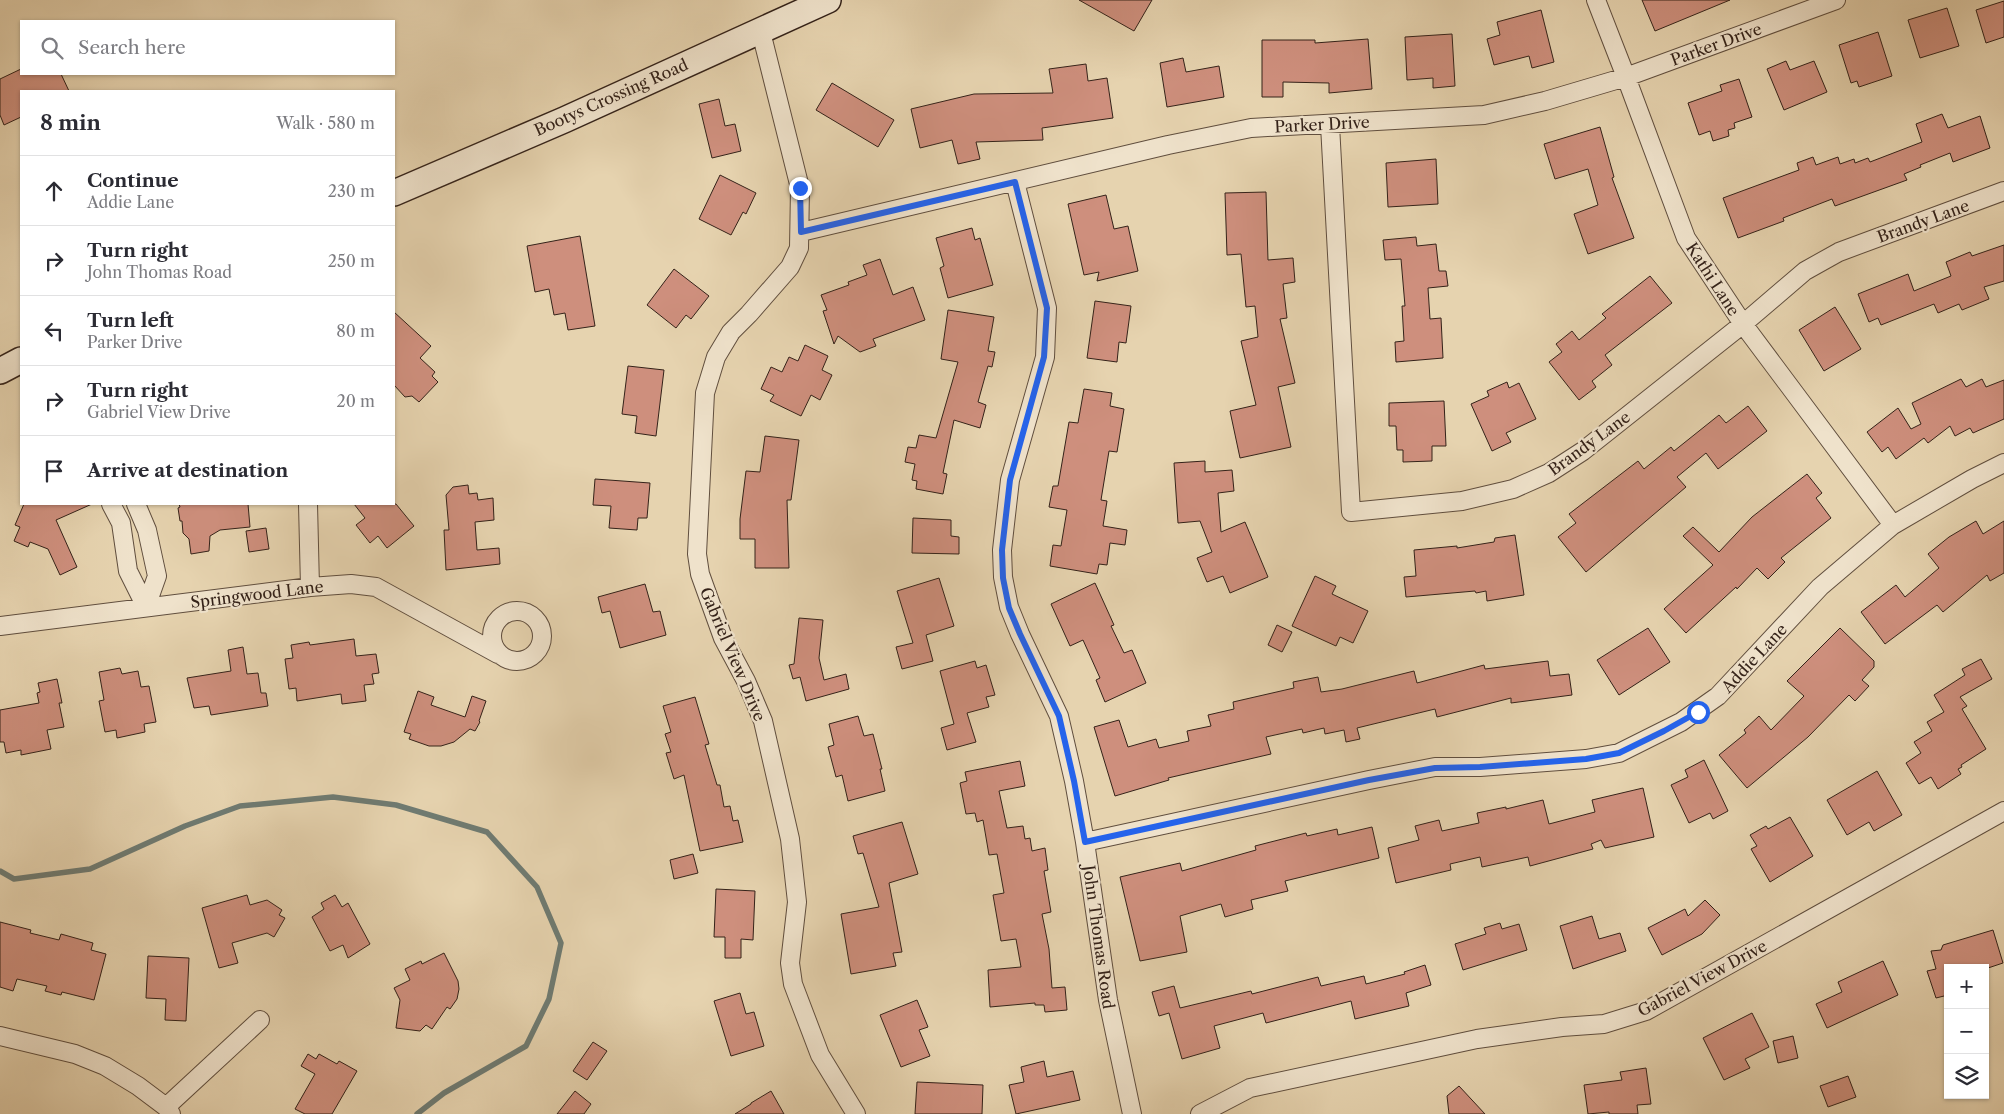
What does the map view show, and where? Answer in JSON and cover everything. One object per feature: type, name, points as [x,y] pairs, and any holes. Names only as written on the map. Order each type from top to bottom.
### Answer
[{"type":"street","name":"Bootys Crossing Road","points":[[395,193],[761,32],[828,0]]},
{"type":"street","name":"Kathi Lane","points":[[1596,0],[1686,238],[1743,324],[1893,524]]},
{"type":"street","name":"Parker Drive","points":[[801,232],[1168,145],[1250,128],[1330,125],[1484,114],[1545,101],[1626,76],[1836,0]]},
{"type":"street","name":"Gabriel View Drive","points":[[761,32],[800,188],[801,232],[799,248],[790,267],[731,332],[716,357],[705,393],[697,554],[700,574],[723,638],[746,681],[762,721],[790,839],[797,902],[790,963],[793,984],[820,1055],[856,1114]]},
{"type":"street","name":"Brandy Lane","points":[[1330,125],[1352,512],[1462,501],[1514,489],[1549,473],[1583,451],[1743,324],[1805,271],[1839,252],[2004,191]]},
{"type":"street","name":"John Thomas Road","points":[[1015,182],[1047,308],[1044,357],[1010,480],[1002,550],[1003,578],[1009,608],[1059,716],[1074,781],[1085,842],[1108,1000],[1132,1114]]},
{"type":"street","points":[[0,371],[20,361]]},
{"type":"street","name":"Addie Lane","points":[[1085,842],[1369,780],[1435,768],[1480,767],[1577,760],[1619,753],[1681,722],[1718,696],[1820,587],[1893,524],[1972,478],[2004,463]]},
{"type":"street","points":[[112,505],[121,522],[128,571],[146,607]]},
{"type":"street","points":[[136,505],[147,530],[157,576],[146,607]]},
{"type":"street","points":[[308,505],[310,587]]},
{"type":"street","name":"Springwood Lane","points":[[0,626],[310,587],[351,584],[376,587],[498,654]]},
{"type":"street","name":"Gabriel View Drive","points":[[1200,1114],[1250,1088],[1484,1038],[1562,1027],[1604,1024],[1646,1011],[2004,811]]},
{"type":"street","points":[[0,1036],[76,1054],[105,1066],[138,1086],[169,1111],[260,1020]]},
{"type":"building","points":[[1079,0],[1152,0],[1134,31]]},
{"type":"building","points":[[1642,0],[1730,0],[1655,31]]},
{"type":"building","points":[[2004,1],[2004,37],[1986,43],[1976,10]]},
{"type":"building","points":[[1947,8],[1959,46],[1920,58],[1908,20]]},
{"type":"building","points":[[1541,10],[1554,62],[1532,68],[1529,56],[1494,65],[1487,39],[1500,35],[1497,22]]},
{"type":"building","points":[[1878,32],[1892,76],[1859,87],[1857,81],[1851,83],[1839,45]]},
{"type":"building","points":[[1452,34],[1455,86],[1433,88],[1433,78],[1407,80],[1405,37]]},
{"type":"building","points":[[1368,39],[1372,89],[1329,93],[1329,83],[1283,82],[1283,97],[1262,97],[1262,40],[1315,40],[1315,43]]},
{"type":"building","points":[[1183,58],[1186,72],[1219,66],[1224,97],[1167,107],[1160,63]]},
{"type":"building","points":[[1786,61],[1790,70],[1814,61],[1827,92],[1784,110],[1767,69]]},
{"type":"building","points":[[1086,64],[1088,81],[1107,78],[1113,118],[1042,128],[1043,140],[976,142],[980,159],[958,164],[952,140],[920,148],[911,109],[974,94],[1053,93],[1049,69]]},
{"type":"building","points":[[20,69],[20,75],[61,75],[69,90],[20,90],[20,117],[4,125],[0,115],[0,79]]},
{"type":"building","points":[[1739,79],[1752,117],[1734,123],[1735,128],[1728,130],[1729,136],[1713,141],[1710,131],[1699,135],[1688,103],[1722,91],[1720,85]]},
{"type":"building","points":[[832,83],[894,120],[878,147],[816,110]]},
{"type":"building","points":[[719,99],[725,126],[735,124],[741,151],[712,158],[699,104]]},
{"type":"building","points":[[1942,114],[1948,128],[1980,116],[1990,148],[1953,162],[1950,153],[1920,165],[1921,167],[1904,174],[1907,180],[1835,206],[1832,199],[1783,218],[1784,221],[1738,238],[1723,198],[1799,170],[1797,163],[1813,157],[1816,165],[1838,157],[1840,164],[1854,159],[1855,163],[1868,158],[1870,162],[1922,142],[1916,124]]},
{"type":"building","points":[[1600,127],[1614,177],[1612,178],[1634,238],[1588,254],[1574,214],[1598,205],[1588,169],[1555,179],[1544,144]]},
{"type":"building","points":[[1436,159],[1438,204],[1388,207],[1386,163]]},
{"type":"building","points":[[720,175],[756,193],[746,214],[743,212],[731,235],[699,219]]},
{"type":"building","points":[[1266,192],[1268,260],[1293,258],[1295,282],[1283,284],[1287,318],[1280,319],[1295,383],[1278,387],[1291,447],[1240,458],[1230,411],[1256,405],[1241,341],[1258,337],[1255,306],[1246,307],[1241,254],[1227,255],[1225,193]]},
{"type":"building","points":[[1106,195],[1114,229],[1128,226],[1138,271],[1097,281],[1099,272],[1084,275],[1068,204]]},
{"type":"building","points":[[972,228],[975,240],[980,238],[993,285],[948,298],[940,268],[944,266],[936,238]]},
{"type":"building","points":[[580,236],[595,326],[568,330],[565,313],[554,315],[549,289],[535,292],[527,246]]},
{"type":"building","points":[[1416,237],[1417,246],[1436,244],[1439,271],[1446,271],[1448,286],[1428,288],[1430,319],[1441,318],[1443,358],[1396,362],[1395,342],[1404,341],[1402,306],[1405,306],[1401,259],[1385,260],[1383,240]]},
{"type":"building","points":[[2004,245],[2004,281],[1984,287],[1989,299],[1962,310],[1959,304],[1938,313],[1934,304],[1881,325],[1878,318],[1869,322],[1858,294],[1908,274],[1914,291],[1951,276],[1946,262],[1970,252],[1972,256]]},
{"type":"building","points":[[880,259],[893,295],[913,287],[925,320],[873,339],[876,346],[860,352],[838,336],[834,344],[823,311],[827,310],[821,295],[849,285],[848,282],[867,275],[863,265]]},
{"type":"building","points":[[674,269],[709,296],[691,319],[686,315],[676,328],[647,305]]},
{"type":"building","points":[[1650,276],[1672,303],[1605,355],[1612,365],[1592,381],[1596,387],[1579,400],[1549,362],[1562,352],[1556,344],[1572,331],[1579,340],[1606,318],[1602,314]]},
{"type":"building","points":[[1095,301],[1131,306],[1126,343],[1119,342],[1117,362],[1087,358]]},
{"type":"building","points":[[1835,307],[1861,349],[1824,371],[1799,330]]},
{"type":"building","points":[[948,310],[994,317],[988,351],[995,352],[992,367],[988,366],[978,402],[986,405],[980,428],[954,420],[943,473],[947,474],[943,494],[916,489],[917,481],[912,480],[915,464],[905,462],[908,447],[916,448],[919,435],[936,438],[958,362],[941,359]]},
{"type":"building","points":[[395,313],[431,346],[420,358],[435,372],[432,376],[438,382],[419,402],[412,396],[405,397],[395,386]]},
{"type":"building","points":[[805,345],[828,356],[822,370],[832,375],[820,400],[811,395],[801,416],[770,401],[774,395],[761,389],[771,367],[782,372],[789,357],[798,361]]},
{"type":"building","points":[[628,366],[664,370],[656,436],[635,433],[637,416],[622,414]]},
{"type":"building","points":[[1961,379],[1966,387],[1982,379],[1986,387],[2004,380],[2004,419],[1973,433],[1970,428],[1955,436],[1950,426],[1928,443],[1924,438],[1896,459],[1888,447],[1882,452],[1867,432],[1898,408],[1911,429],[1921,424],[1912,403]]},
{"type":"building","points":[[1507,382],[1509,388],[1519,383],[1536,419],[1506,433],[1511,442],[1492,451],[1471,404],[1489,396],[1487,391]]},
{"type":"building","points":[[1084,389],[1112,393],[1110,406],[1124,409],[1117,452],[1109,451],[1101,500],[1107,501],[1103,526],[1127,530],[1125,545],[1110,543],[1107,565],[1099,564],[1097,574],[1050,566],[1053,545],[1061,546],[1067,510],[1049,507],[1053,486],[1058,486],[1069,422],[1078,423]]},
{"type":"building","points":[[1444,401],[1446,446],[1432,446],[1432,461],[1403,462],[1403,450],[1397,450],[1396,426],[1389,426],[1389,403]]},
{"type":"building","points":[[1748,406],[1767,431],[1718,469],[1706,453],[1677,477],[1686,487],[1586,572],[1558,537],[1576,523],[1569,514],[1638,461],[1644,469],[1671,447],[1674,451],[1719,415],[1726,423]]},
{"type":"building","points":[[765,436],[799,440],[791,500],[787,500],[789,568],[755,568],[755,539],[740,539],[740,519],[746,471],[760,472]]},
{"type":"building","points":[[1205,461],[1205,472],[1232,470],[1234,491],[1218,493],[1221,532],[1245,522],[1268,577],[1230,593],[1223,576],[1207,582],[1197,558],[1212,552],[1200,521],[1178,523],[1174,463]]},
{"type":"building","points":[[1807,474],[1822,493],[1816,498],[1831,518],[1781,558],[1785,562],[1768,579],[1757,568],[1737,589],[1736,587],[1686,633],[1664,609],[1713,565],[1683,536],[1693,527],[1719,552],[1752,517]]},
{"type":"building","points":[[595,479],[650,483],[647,518],[638,518],[637,530],[609,528],[611,506],[593,505]]},
{"type":"building","points":[[468,485],[469,494],[477,493],[478,500],[493,498],[494,520],[475,522],[477,550],[499,548],[500,564],[446,570],[444,530],[449,530],[446,495],[453,487]]},
{"type":"building","points":[[396,504],[414,526],[387,548],[378,536],[370,543],[356,525],[365,518],[355,505]]},
{"type":"building","points":[[24,505],[90,505],[56,520],[77,567],[60,575],[48,549],[30,542],[28,547],[14,541],[20,527],[15,525]]},
{"type":"building","points":[[179,505],[248,505],[250,527],[220,530],[210,536],[209,551],[191,554],[189,539],[183,533],[182,521],[180,521],[178,508]]},
{"type":"building","points":[[913,518],[951,520],[951,536],[959,537],[959,554],[912,553]]},
{"type":"building","points":[[1976,521],[1983,534],[2004,521],[2004,573],[1990,581],[1987,575],[1943,612],[1937,605],[1885,644],[1861,612],[1896,585],[1905,597],[1939,568],[1928,554],[1949,537]]},
{"type":"building","points":[[266,528],[269,549],[249,552],[246,531]]},
{"type":"building","points":[[1515,535],[1524,595],[1487,601],[1486,591],[1406,597],[1404,577],[1416,576],[1414,550],[1457,546],[1457,548],[1494,542],[1495,538]]},
{"type":"building","points":[[1315,576],[1336,586],[1332,594],[1368,611],[1353,643],[1340,637],[1336,646],[1292,626]]},
{"type":"building","points":[[939,578],[954,626],[926,635],[933,661],[902,669],[896,647],[913,643],[897,591]]},
{"type":"building","points":[[1095,583],[1114,625],[1111,626],[1124,653],[1132,650],[1146,683],[1105,702],[1096,680],[1100,678],[1083,640],[1070,646],[1051,604]]},
{"type":"building","points":[[645,584],[653,612],[660,611],[666,635],[620,648],[610,611],[602,613],[598,597]]},
{"type":"building","points":[[799,618],[823,620],[819,658],[824,680],[846,674],[849,689],[806,701],[800,677],[793,679],[789,665],[794,664]]},
{"type":"building","points":[[1277,625],[1292,632],[1282,652],[1268,645]]},
{"type":"building","points":[[1648,628],[1670,662],[1619,695],[1597,660]]},
{"type":"building","points":[[1840,628],[1874,661],[1874,667],[1862,680],[1869,686],[1855,701],[1849,695],[1808,737],[1747,788],[1719,755],[1746,733],[1744,730],[1759,716],[1771,730],[1804,696],[1787,681]]},
{"type":"building","points":[[354,639],[356,656],[376,654],[379,673],[372,674],[374,684],[364,685],[366,701],[342,704],[341,694],[297,701],[296,688],[289,689],[285,659],[293,658],[291,645],[309,642],[310,645]]},
{"type":"building","points":[[243,647],[247,674],[258,673],[261,693],[266,693],[268,706],[211,715],[209,706],[194,708],[187,678],[231,671],[228,650]]},
{"type":"building","points":[[1981,659],[1992,679],[1960,697],[1967,706],[1962,709],[1986,749],[1961,765],[1962,767],[1958,769],[1961,774],[1938,789],[1931,777],[1919,784],[1906,763],[1921,753],[1914,742],[1932,731],[1927,722],[1944,712],[1934,695],[1965,675],[1962,669]]},
{"type":"building","points":[[975,661],[977,668],[986,665],[995,695],[986,697],[989,707],[967,713],[976,742],[947,750],[941,728],[954,724],[940,671]]},
{"type":"building","points":[[1548,661],[1550,676],[1569,674],[1572,695],[1511,703],[1511,698],[1437,717],[1435,709],[1357,728],[1360,739],[1346,742],[1344,730],[1325,734],[1324,728],[1303,733],[1302,729],[1266,737],[1271,754],[1168,778],[1169,780],[1115,796],[1094,727],[1119,720],[1128,747],[1156,739],[1159,748],[1189,741],[1187,731],[1211,726],[1208,715],[1234,709],[1233,702],[1294,688],[1293,682],[1318,677],[1321,692],[1342,689],[1414,671],[1417,683],[1484,665],[1485,669]]},
{"type":"building","points":[[120,668],[122,674],[138,671],[141,687],[149,686],[156,722],[144,724],[145,732],[117,738],[116,730],[105,732],[99,701],[104,700],[99,672]]},
{"type":"building","points":[[57,679],[64,727],[47,730],[51,749],[21,755],[21,750],[6,753],[4,742],[0,742],[0,710],[39,703],[37,693],[40,692],[38,683]]},
{"type":"building","points":[[418,691],[434,697],[431,705],[465,717],[472,696],[486,701],[480,722],[475,731],[470,729],[454,742],[441,746],[429,746],[409,739],[411,734],[404,732]]},
{"type":"building","points":[[695,697],[709,744],[705,745],[717,785],[720,785],[724,807],[730,806],[733,821],[738,820],[743,842],[700,851],[684,775],[674,779],[666,753],[671,752],[665,734],[671,732],[663,706]]},
{"type":"building","points":[[858,716],[864,736],[873,734],[882,769],[880,769],[885,791],[848,801],[842,775],[836,777],[828,747],[834,745],[829,724]]},
{"type":"building","points":[[1704,760],[1728,811],[1713,819],[1710,813],[1689,823],[1671,785],[1688,777],[1685,770]]},
{"type":"building","points":[[1020,761],[1025,786],[999,791],[1007,828],[1023,826],[1025,839],[1030,838],[1032,851],[1045,848],[1048,870],[1044,871],[1051,912],[1042,914],[1049,949],[1052,988],[1065,987],[1067,1010],[1045,1012],[1044,1005],[1035,1005],[1035,1003],[990,1007],[988,970],[1021,967],[1016,939],[1001,941],[993,895],[1004,893],[997,854],[989,855],[983,820],[977,822],[975,813],[966,814],[960,783],[967,781],[965,772]]},
{"type":"building","points":[[1877,771],[1902,815],[1874,831],[1869,822],[1847,835],[1827,800]]},
{"type":"building","points":[[1643,788],[1654,837],[1605,848],[1601,840],[1591,844],[1593,849],[1530,866],[1528,857],[1482,867],[1480,857],[1450,864],[1451,870],[1396,883],[1388,848],[1419,840],[1415,826],[1439,820],[1442,831],[1479,823],[1477,813],[1506,807],[1506,809],[1543,800],[1549,824],[1595,812],[1592,800]]},
{"type":"building","points":[[1790,817],[1813,856],[1770,882],[1751,849],[1757,846],[1750,835],[1766,826],[1768,829]]},
{"type":"building","points":[[902,822],[918,874],[889,883],[902,952],[893,953],[896,966],[851,974],[841,914],[879,907],[863,853],[858,854],[853,836]]},
{"type":"building","points":[[1372,827],[1379,858],[1285,881],[1288,891],[1251,900],[1253,909],[1225,917],[1221,904],[1180,916],[1187,952],[1140,961],[1120,877],[1180,863],[1182,871],[1256,850],[1255,846],[1306,833],[1307,836],[1337,829],[1338,835]]},
{"type":"building","points":[[693,854],[698,873],[674,879],[670,860]]},
{"type":"building","points":[[716,889],[755,891],[753,940],[741,939],[741,958],[725,958],[725,937],[714,937]]},
{"type":"building","points":[[247,895],[250,905],[267,900],[282,910],[279,915],[285,918],[274,937],[267,933],[232,943],[238,963],[219,968],[202,908]]},
{"type":"building","points":[[335,895],[342,907],[348,903],[370,944],[348,958],[343,945],[330,951],[312,917],[324,909],[321,903]]},
{"type":"building","points":[[1705,900],[1720,915],[1702,934],[1662,955],[1648,928],[1685,909],[1688,916]]},
{"type":"building","points":[[1592,916],[1599,939],[1620,933],[1626,951],[1573,969],[1560,926]]},
{"type":"building","points":[[0,922],[31,930],[30,933],[59,940],[61,934],[93,943],[91,950],[106,954],[94,1000],[62,992],[61,995],[45,991],[47,986],[17,979],[13,991],[0,987]]},
{"type":"building","points":[[1500,923],[1502,929],[1519,924],[1527,950],[1463,970],[1455,944],[1486,934],[1484,928]]},
{"type":"building","points":[[1993,930],[2003,963],[1989,968],[1989,964],[1944,964],[1944,996],[1936,998],[1927,971],[1936,969],[1931,951],[1941,950],[1943,945]]},
{"type":"building","points":[[444,953],[458,981],[457,999],[450,1009],[447,1007],[432,1029],[426,1025],[420,1031],[396,1028],[400,1000],[394,988],[410,980],[405,969],[421,961],[422,964]]},
{"type":"building","points":[[148,956],[189,958],[186,1021],[165,1020],[166,999],[146,998]]},
{"type":"building","points":[[1883,961],[1898,995],[1827,1028],[1816,1004],[1842,992],[1838,982]]},
{"type":"building","points":[[1425,965],[1431,985],[1406,993],[1409,1006],[1355,1019],[1351,1001],[1266,1023],[1263,1013],[1214,1026],[1220,1048],[1182,1059],[1169,1013],[1159,1016],[1152,992],[1174,986],[1180,1008],[1251,991],[1252,994],[1318,977],[1321,986],[1364,976],[1366,984],[1405,974],[1404,972]]},
{"type":"building","points":[[740,993],[746,1014],[754,1012],[764,1046],[731,1056],[714,1001]]},
{"type":"building","points":[[917,1000],[928,1027],[919,1030],[930,1056],[901,1067],[880,1015]]},
{"type":"building","points":[[1752,1013],[1769,1047],[1745,1059],[1750,1068],[1724,1080],[1703,1038]]},
{"type":"building","points":[[1793,1036],[1798,1058],[1778,1063],[1773,1041]]},
{"type":"building","points":[[593,1042],[607,1051],[587,1080],[573,1071]]},
{"type":"building","points":[[308,1054],[316,1059],[319,1054],[337,1064],[339,1061],[357,1071],[332,1114],[305,1114],[295,1109],[315,1074],[301,1066]]},
{"type":"building","points":[[1044,1061],[1047,1077],[1073,1071],[1080,1100],[1016,1114],[1009,1085],[1024,1082],[1021,1067]]},
{"type":"building","points":[[1646,1068],[1651,1104],[1637,1105],[1638,1114],[1609,1114],[1609,1112],[1588,1114],[1584,1085],[1622,1080],[1620,1072]]},
{"type":"building","points":[[1848,1076],[1856,1097],[1828,1107],[1820,1086]]},
{"type":"building","points":[[917,1082],[983,1085],[982,1114],[915,1114]]},
{"type":"building","points":[[1459,1086],[1485,1114],[1449,1114],[1447,1096]]},
{"type":"building","points":[[575,1091],[591,1104],[584,1114],[557,1114]]},
{"type":"building","points":[[771,1091],[784,1114],[735,1114],[751,1103]]},
{"type":"waterway","points":[[0,871],[14,879],[90,869],[185,826],[240,806],[333,797],[396,805],[487,832],[537,887],[561,943],[549,999],[526,1046],[444,1093],[417,1114]]},
{"type":"route","points":[[800,188],[801,232],[1015,182],[1047,308],[1044,357],[1010,480],[1002,550],[1003,578],[1009,608],[1059,716],[1074,781],[1085,842],[1369,780],[1435,768],[1480,767],[1586,759],[1619,753],[1698,712]]}]
